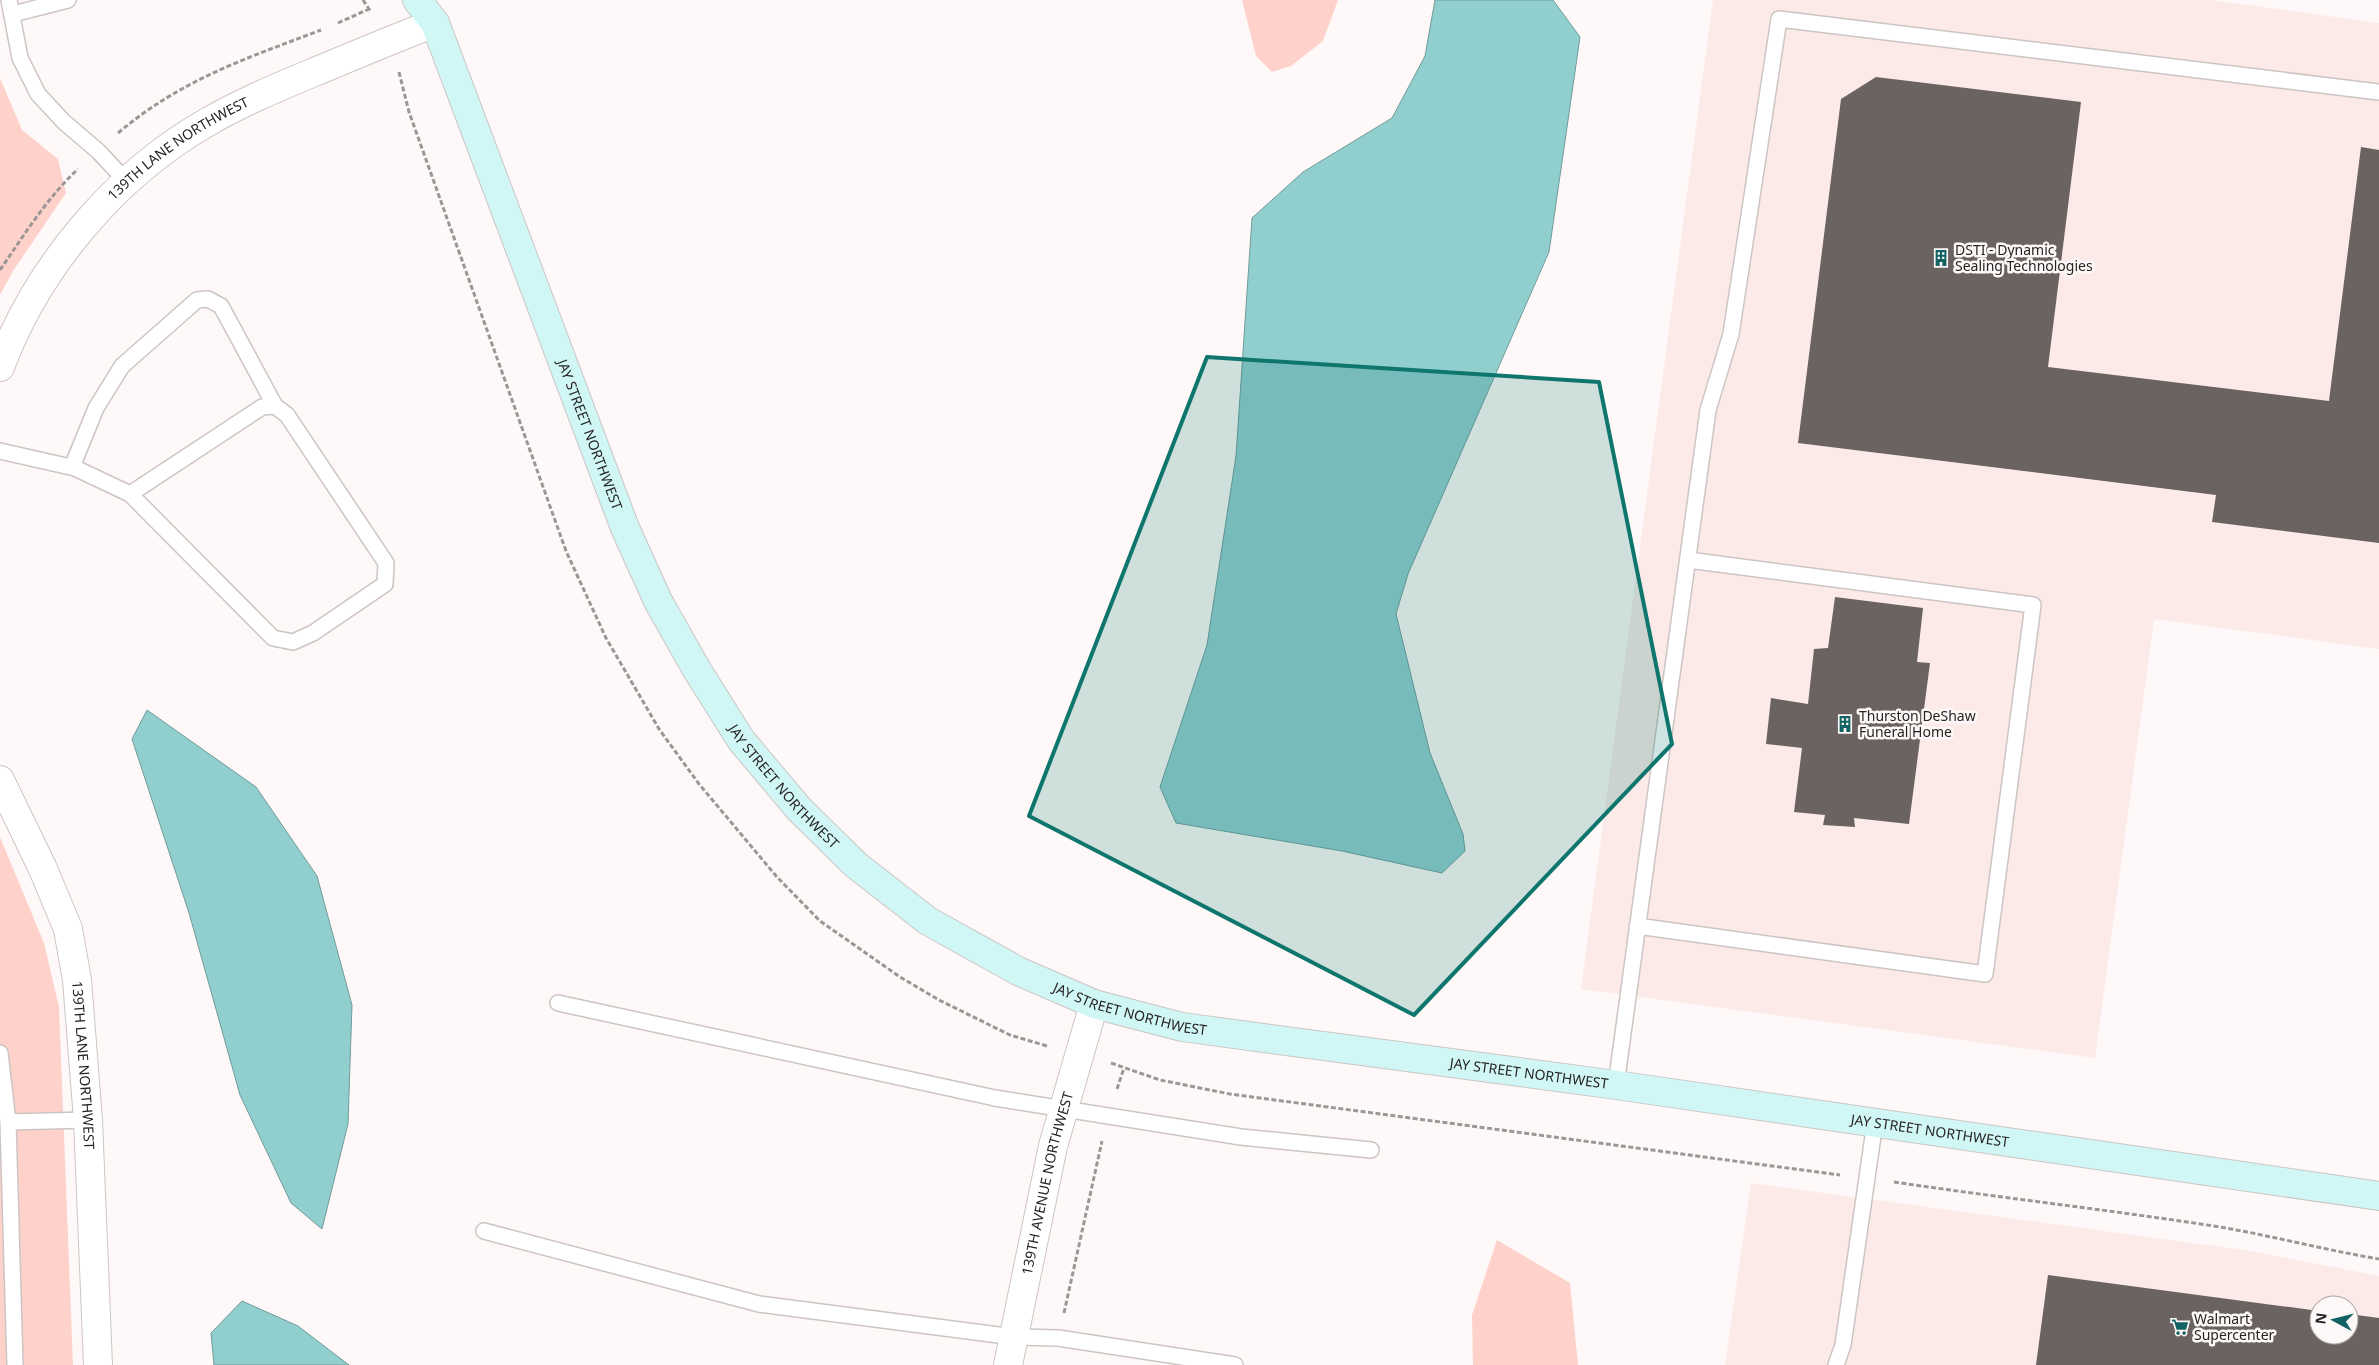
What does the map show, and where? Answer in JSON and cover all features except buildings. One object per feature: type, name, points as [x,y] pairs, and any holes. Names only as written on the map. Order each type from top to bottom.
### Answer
[{"type":"street","name":"JAY STREET NORTHWEST","points":[[417,0],[434,12],[624,528],[658,601],[697,670],[742,740],[799,809],[856,865],[928,921],[1018,972],[1094,1004],[1182,1027],[1616,1085],[2379,1196]]},
{"type":"street","name":"139TH LANE NORTHWEST","points":[[0,367],[27,307],[82,226],[127,182],[166,150],[205,123],[257,96],[434,12]]},
{"type":"street","name":"139TH LANE NORTHWEST","points":[[0,780],[43,869],[68,929],[83,1031],[98,1365]]},
{"type":"street","name":"139TH AVENUE NORTHWEST","points":[[1008,1365],[1050,1155],[1094,1004]]},
{"type":"lane","points":[[68,0],[11,7],[20,58],[38,94],[64,122],[98,151],[127,182]]},
{"type":"lane","points":[[1616,1085],[1708,410],[1731,334],[1779,19],[2379,92]]},
{"type":"lane","points":[[0,450],[72,467],[130,494],[273,638],[294,642],[313,633],[385,584],[386,563],[288,414],[275,406],[221,306],[208,298],[198,300],[122,366],[96,408],[72,467]]},
{"type":"lane","points":[[130,494],[262,407],[275,406]]},
{"type":"lane","points":[[1637,926],[1985,974],[2033,605],[1688,560]]},
{"type":"lane","points":[[558,1003],[995,1098],[1241,1137],[1371,1150]]},
{"type":"lane","points":[[0,1053],[8,1122],[15,1365]]},
{"type":"lane","points":[[8,1122],[88,1120]]},
{"type":"lane","points":[[1836,1365],[1843,1345],[1875,1122]]},
{"type":"lane","points":[[484,1231],[759,1304],[1014,1337],[1058,1338],[1236,1365]]},
{"type":"path","points":[[336,24],[369,9],[363,0]]},
{"type":"path","points":[[130,123],[193,81],[226,66],[328,28]]},
{"type":"path","points":[[0,270],[36,218],[72,175]]},
{"type":"path","points":[[1058,1338],[1088,1198],[1124,1068],[1195,1088],[1230,1094],[1813,1172]]},
{"type":"path","points":[[1924,1187],[2218,1227],[2283,1238],[2379,1259]]},
{"type":"highlighted area","points":[[1207,357],[1599,382],[1672,744],[1414,1015],[1029,816]]},
{"type":"shaded area","points":[[1242,0],[1338,0],[1323,41],[1291,66],[1272,72],[1256,56]]},
{"type":"shaded area","points":[[1713,0],[2211,0],[2379,23],[2379,649],[2154,619],[2095,1058],[1581,989]]},
{"type":"shaded area","points":[[0,78],[22,130],[58,159],[66,193],[13,271],[0,295]]},
{"type":"shaded area","points":[[0,837],[44,943],[59,1007],[73,1365],[0,1365]]},
{"type":"shaded area","points":[[1751,1183],[2251,1251],[2379,1276],[2379,1365],[1725,1365]]},
{"type":"shaded area","points":[[1497,1240],[1570,1283],[1578,1365],[1473,1365],[1472,1315]]},
{"type":"water","points":[[1435,0],[1553,0],[1580,37],[1549,252],[1408,574],[1396,614],[1430,753],[1463,834],[1465,851],[1442,873],[1342,851],[1176,823],[1160,787],[1207,645],[1236,456],[1252,218],[1303,172],[1392,118],[1425,56]]},
{"type":"water","points":[[147,710],[256,787],[317,876],[352,1005],[348,1124],[322,1229],[291,1203],[240,1095],[189,913],[132,739]]},
{"type":"water","points":[[242,1301],[298,1326],[349,1365],[214,1365],[211,1333]]},
{"type":"place","name":"DSTI - Dynamic Sealing Technologies","points":[[1941,258]]},
{"type":"place","name":"Thurston DeShaw Funeral Home","points":[[1845,724]]},
{"type":"place","name":"Walmart Supercenter","points":[[2180,1327]]}]
